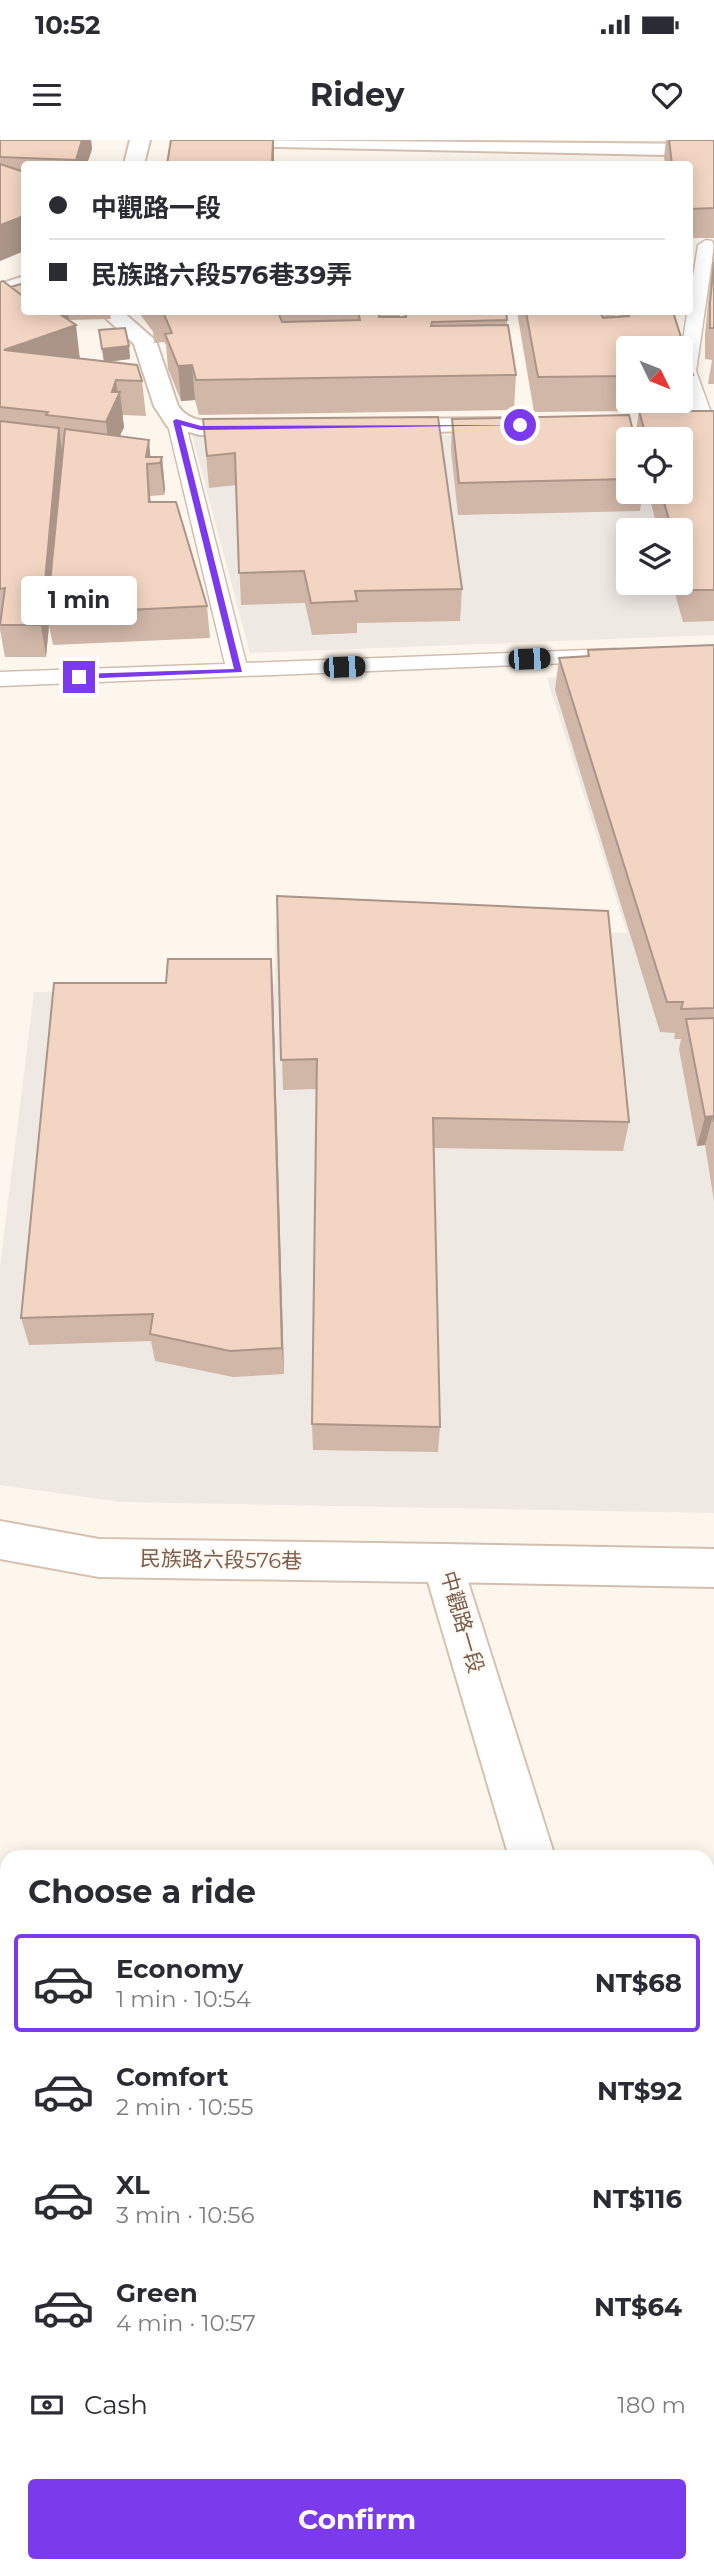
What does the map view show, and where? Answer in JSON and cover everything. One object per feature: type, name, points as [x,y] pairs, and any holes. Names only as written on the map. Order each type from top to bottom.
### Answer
[{"type":"street","points":[[135,161],[140,140]]},
{"type":"street","points":[[233,140],[625,144],[714,150]]},
{"type":"street","points":[[0,292],[21,284]]},
{"type":"street","points":[[114,315],[145,341],[166,406],[176,421],[200,428],[283,428]]},
{"type":"street","points":[[678,423],[709,422]]},
{"type":"street","points":[[366,427],[533,425]]},
{"type":"street","name":"民族路六段576巷","points":[[0,1540],[99,1558],[443,1563]]},
{"type":"street","name":"中觀路一段","points":[[530,1850],[443,1563],[714,1569]]},
{"type":"lane","points":[[706,245],[687,371],[709,422]]},
{"type":"lane","points":[[176,421],[238,672]]},
{"type":"lane","points":[[0,679],[238,672],[632,654]]},
{"type":"shaded area","points":[[192,435],[616,436],[616,504],[693,504],[693,436],[714,436],[714,635],[250,653]]},
{"type":"shaded area","points":[[714,672],[714,1513],[121,1502],[0,1485],[0,1267],[34,992],[275,984],[275,924],[627,933],[547,678]]},
{"type":"building","points":[[0,140],[82,140],[76,160],[0,157]]},
{"type":"building","points":[[171,140],[273,140],[272,161],[168,161]]},
{"type":"building","points":[[669,140],[714,140],[714,208],[693,209],[693,161],[672,161]]},
{"type":"building","points":[[0,164],[21,171],[21,216],[0,225]]},
{"type":"building","points":[[714,262],[714,328],[710,328],[710,303]]},
{"type":"building","points":[[3,281],[21,295],[21,315],[61,315],[76,325],[4,350],[137,365],[142,381],[116,380],[112,392],[120,392],[106,422],[0,407],[0,282]]},
{"type":"building","points":[[21,284],[21,295],[11,287]]},
{"type":"building","points":[[164,315],[279,315],[282,322],[360,320],[359,315],[506,315],[507,320],[432,322],[431,326],[508,325],[516,375],[196,380],[192,365],[178,366],[165,334],[172,333]]},
{"type":"building","points":[[527,315],[602,315],[603,318],[674,315],[681,336],[616,336],[616,376],[538,377]]},
{"type":"building","points":[[125,328],[129,346],[102,349],[99,330]]},
{"type":"building","points":[[714,411],[714,590],[693,590],[693,518],[669,518],[664,504],[693,504],[693,427],[644,427],[640,413]]},
{"type":"building","points":[[629,415],[632,427],[616,427],[616,479],[459,483],[452,419]]},
{"type":"building","points":[[438,417],[462,589],[355,591],[357,601],[311,603],[304,571],[239,573],[235,453],[207,456],[203,419]]},
{"type":"building","points":[[0,421],[59,428],[41,625],[0,625],[5,588],[0,589]]},
{"type":"building","points":[[65,429],[149,440],[146,457],[162,457],[160,463],[147,464],[149,502],[176,502],[207,606],[47,614]]},
{"type":"building","points":[[714,645],[714,1008],[681,1009],[683,1002],[667,1002],[559,658],[589,656],[588,650]]},
{"type":"building","points":[[277,896],[608,911],[629,1122],[433,1118],[440,1427],[312,1424],[317,1059],[281,1060]]},
{"type":"building","points":[[168,959],[271,959],[282,1348],[230,1351],[150,1334],[153,1314],[21,1318],[54,983],[166,983]]},
{"type":"building","points":[[714,1018],[714,1122],[713,1116],[705,1117],[686,1019]]},
{"type":"route","points":[[79,677],[238,672],[176,421],[200,428],[520,425]]}]
